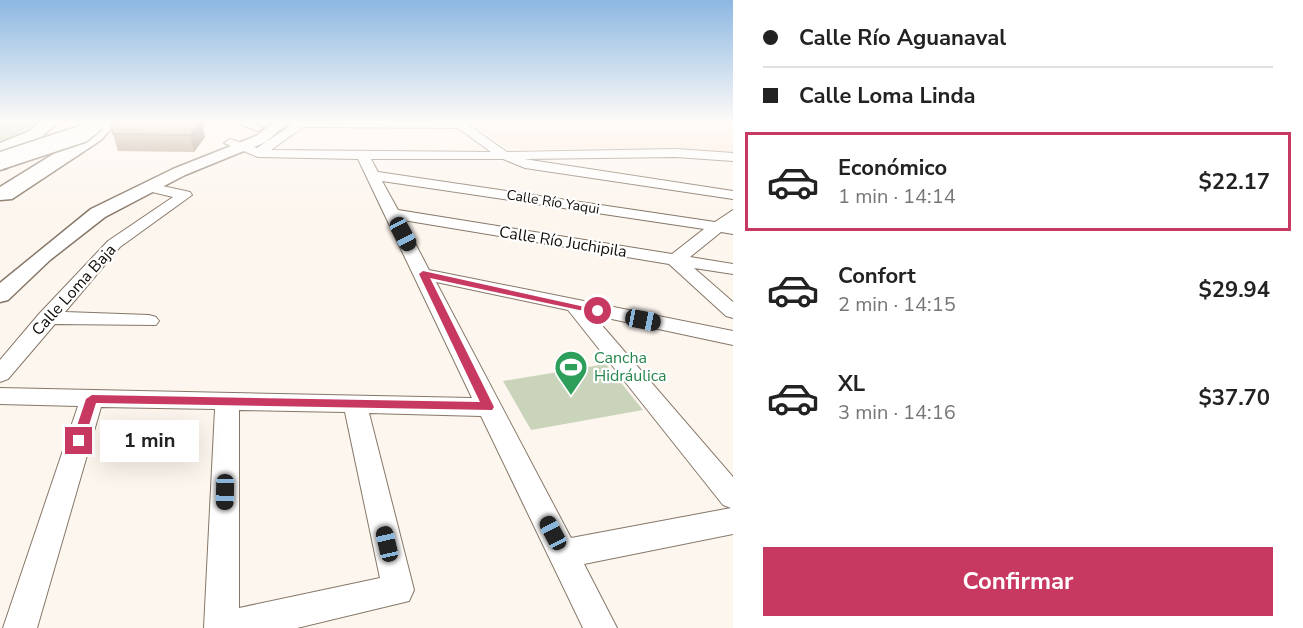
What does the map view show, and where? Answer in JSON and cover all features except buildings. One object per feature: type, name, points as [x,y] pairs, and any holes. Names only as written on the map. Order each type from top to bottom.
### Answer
[{"type":"main road","points":[[0,163],[14,151]]},
{"type":"main road","points":[[0,163],[33,151]]},
{"type":"main road","points":[[2,196],[49,151]]},
{"type":"main road","points":[[2,196],[71,151]]},
{"type":"street","points":[[179,172],[184,166],[233,151]]},
{"type":"street","points":[[0,295],[43,256],[98,213],[179,172],[236,151]]},
{"type":"street","points":[[268,151],[368,165],[505,156],[676,153],[733,157]]},
{"type":"street","points":[[498,151],[525,164],[733,195]]},
{"type":"street","points":[[368,165],[600,628]]},
{"type":"street","name":"Calle Río Yaqui","points":[[368,165],[733,229]]},
{"type":"street","name":"Calle Loma Baja","points":[[0,374],[46,318],[114,244],[185,195],[149,187]]},
{"type":"street","name":"Calle Río Juchipila","points":[[392,214],[733,269]]},
{"type":"street","points":[[733,215],[675,260],[733,312]]},
{"type":"street","points":[[423,274],[733,338]]},
{"type":"street","points":[[576,307],[733,497]]},
{"type":"street","points":[[46,318],[149,321]]},
{"type":"street","points":[[0,396],[488,407]]},
{"type":"street","points":[[20,628],[92,399]]},
{"type":"street","points":[[227,402],[222,627],[398,590],[355,405]]},
{"type":"street","points":[[564,554],[733,521]]},
{"type":"green space","name":"Cancha Hidráulica","points":[[606,364],[643,410],[531,430],[503,381]]},
{"type":"place","name":"Cancha Hidráulica","points":[[571,396]]},
{"type":"route","points":[[79,441],[92,399],[488,407],[423,274],[598,311]]}]
